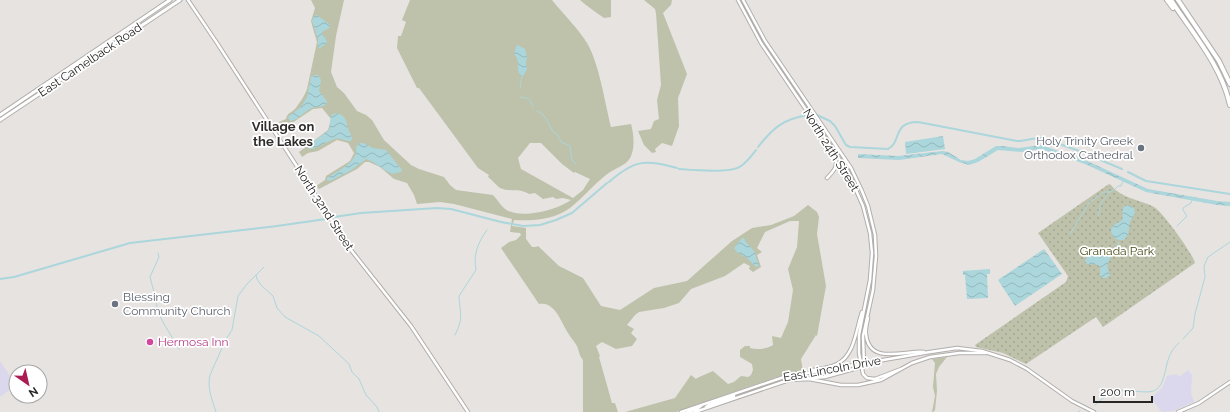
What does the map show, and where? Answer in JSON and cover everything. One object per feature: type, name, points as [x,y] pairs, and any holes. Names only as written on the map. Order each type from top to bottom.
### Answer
[{"type":"highway","points":[[1167,0],[1176,13],[1184,20]]},
{"type":"highway","points":[[1171,0],[1218,71],[1228,96],[1230,106]]},
{"type":"highway","points":[[1179,0],[1219,61],[1230,84]]},
{"type":"main road","name":"East Camelback Road","points":[[0,120],[118,35],[170,0]]},
{"type":"main road","name":"East Camelback Road","points":[[0,115],[121,40],[180,0]]},
{"type":"main road","name":"North 32nd Street","points":[[188,0],[327,214],[360,262],[411,326],[468,412]]},
{"type":"main road","name":"North 24th Street","points":[[738,0],[761,43],[809,112],[851,178],[865,211],[871,242],[871,266],[859,335],[861,366]]},
{"type":"main road","name":"North 24th Street","points":[[743,0],[765,41],[851,168],[864,196],[874,229],[876,245],[874,284],[863,336],[865,363]]},
{"type":"main road","points":[[162,6],[164,10]]},
{"type":"main road","points":[[118,35],[121,40]]},
{"type":"main road","points":[[827,178],[836,167],[836,154]]},
{"type":"main road","points":[[871,242],[876,261],[871,266]]},
{"type":"main road","points":[[802,373],[834,366],[845,358],[850,350],[865,304]]},
{"type":"main road","points":[[868,313],[866,335],[869,344],[875,350],[887,355],[918,351],[926,353]]},
{"type":"main road","name":"East Lincoln Drive","points":[[688,411],[784,377],[802,373],[861,366],[865,363],[962,348],[975,349],[1005,358],[1021,365],[1072,401],[1094,412]]},
{"type":"main road","name":"East Lincoln Drive","points":[[695,412],[785,381],[803,379],[841,385],[858,385],[881,380],[920,360],[959,353],[986,353]]},
{"type":"main road","points":[[803,379],[825,377],[861,366],[865,376],[872,379],[901,369]]},
{"type":"main road","points":[[1178,412],[1197,404],[1230,382]]},
{"type":"main road","points":[[704,409],[709,405],[741,392]]},
{"type":"main road","points":[[681,412],[688,411]]},
{"type":"shaded area","points":[[0,361],[8,373],[8,391],[0,397]]},
{"type":"shaded area","points":[[1188,370],[1192,375],[1191,393],[1194,402],[1173,411],[1162,412],[1151,398],[1162,388],[1167,376],[1177,374],[1179,377]]},
{"type":"green space","points":[[311,0],[344,0],[336,36],[331,72],[337,87],[344,93],[357,111],[366,115],[372,120],[384,140],[411,165],[444,177],[456,190],[493,195],[505,209],[520,214],[529,214],[557,207],[571,200],[563,198],[556,199],[553,197],[543,199],[535,193],[529,194],[521,191],[504,189],[499,187],[488,177],[489,175],[478,168],[419,88],[417,88],[397,48],[398,36],[401,36],[406,22],[402,20],[410,0],[552,0],[575,26],[587,43],[595,61],[611,127],[631,124],[633,133],[633,149],[627,162],[606,175],[575,204],[564,212],[543,219],[514,220],[512,226],[526,228],[526,239],[532,247],[538,246],[559,266],[583,278],[601,306],[620,310],[654,288],[687,281],[732,241],[752,228],[771,225],[794,216],[808,205],[817,212],[819,217],[817,234],[826,286],[817,336],[816,335],[801,359],[803,371],[777,377],[676,412],[625,412],[675,398],[691,375],[696,379],[713,371],[728,384],[734,382],[741,376],[748,377],[751,375],[753,370],[752,364],[740,357],[740,350],[745,346],[759,349],[773,345],[772,336],[781,338],[788,322],[793,290],[788,269],[797,247],[799,221],[790,221],[765,232],[757,248],[762,252],[757,255],[761,267],[753,272],[749,269],[750,266],[744,263],[725,276],[691,289],[679,303],[664,308],[639,312],[627,325],[634,329],[631,333],[637,339],[632,346],[616,349],[602,342],[596,346],[612,403],[615,403],[618,412],[583,412],[583,360],[577,346],[557,313],[545,304],[539,304],[501,248],[509,242],[516,240],[521,235],[520,233],[510,232],[512,219],[454,204],[440,202],[417,204],[407,183],[394,179],[380,167],[369,162],[365,162],[357,169],[319,189],[316,186],[325,180],[326,176],[350,161],[354,153],[348,143],[337,140],[318,151],[308,153],[302,157],[299,152],[328,130],[331,119],[322,108],[313,109],[292,123],[282,127],[279,122],[286,119],[288,114],[295,109],[307,89],[317,42],[311,21],[315,8]],"holes":[[[530,143],[541,143],[562,164],[574,173],[575,172],[590,179],[583,190],[573,198],[521,169],[518,158]]]},
{"type":"green space","points":[[580,0],[611,0],[611,17],[604,18]]},
{"type":"green space","points":[[644,0],[672,0],[671,5],[663,13],[687,74],[678,98],[679,126],[672,146],[662,143],[655,149],[656,152],[652,153],[644,145],[638,131],[651,129],[654,121],[659,119],[657,100],[661,85],[656,13],[655,9]]},
{"type":"green space","name":"Granada Park","points":[[1109,184],[1125,196],[1148,204],[1158,210],[1183,242],[1195,263],[1103,327],[1096,317],[1026,364],[1003,353],[976,347],[975,345],[1066,282],[1068,276],[1038,233]]},
{"type":"green space","points":[[947,357],[939,367],[936,374],[937,391],[935,410],[932,412],[935,396],[933,387],[935,363],[932,359]]},
{"type":"water","points":[[317,15],[330,25],[329,28],[322,32],[322,35],[327,43],[320,48],[318,47],[318,39],[312,21],[314,16]]},
{"type":"water","points":[[518,45],[525,49],[527,57],[527,69],[523,76],[520,75],[518,60],[514,54]]},
{"type":"water","points":[[318,75],[321,80],[319,91],[327,103],[322,106],[309,109],[296,119],[290,121],[288,117],[301,107],[307,97],[311,77]]},
{"type":"water","points":[[337,113],[342,115],[347,123],[352,138],[351,141],[337,139],[316,148],[309,149],[308,146],[329,130],[331,115]]},
{"type":"water","points":[[943,136],[945,149],[906,154],[905,142]]},
{"type":"water","points":[[360,143],[373,148],[386,150],[402,170],[401,172],[391,174],[366,159],[350,171],[330,181],[327,180],[327,178],[351,162],[356,152],[356,147]]},
{"type":"water","points":[[1041,145],[1085,160],[1148,189],[1230,202],[1230,206],[1146,192],[1085,164],[1041,149],[1022,152],[998,150],[978,162],[969,165],[942,154],[899,160],[858,158],[858,154],[898,156],[943,151],[948,152],[961,160],[968,161],[975,159],[996,146],[1019,148]]},
{"type":"water","points":[[1128,205],[1134,208],[1135,213],[1130,222],[1128,235],[1124,240],[1119,240],[1114,238],[1111,229],[1122,220],[1123,209]]},
{"type":"water","points":[[742,238],[744,238],[754,251],[759,265],[757,267],[734,248]]},
{"type":"water","points":[[1044,249],[1062,274],[1015,306],[998,280]]},
{"type":"water","points":[[1095,252],[1107,252],[1111,256],[1107,266],[1110,275],[1106,278],[1102,278],[1100,276],[1100,268],[1098,265],[1088,265],[1085,261],[1087,257]]},
{"type":"water","points":[[990,269],[990,274],[987,274],[988,298],[967,299],[965,275],[963,275],[963,271]]},
{"type":"waterway","points":[[520,88],[522,76]]},
{"type":"waterway","points":[[520,97],[529,99],[533,107]]},
{"type":"waterway","points":[[537,111],[545,117],[553,132],[557,134],[561,142],[570,146],[572,160],[576,164]]},
{"type":"waterway","points":[[758,147],[779,125],[792,119],[808,115]]},
{"type":"waterway","points":[[817,115],[830,121],[835,126],[846,145],[850,147],[888,149],[895,142],[898,133],[904,125],[918,122],[1017,141],[1043,138],[1122,169]]},
{"type":"waterway","points":[[679,169],[711,171],[729,170],[741,166],[756,150]]},
{"type":"waterway","points":[[609,182],[626,169],[640,163],[656,163],[677,168]]},
{"type":"waterway","points":[[1128,172],[1146,181],[1230,194]]},
{"type":"waterway","points":[[1070,234],[1089,203],[1104,192],[1109,192],[1118,186],[1121,186],[1123,181]]},
{"type":"waterway","points":[[334,217],[361,213],[437,208],[451,209],[523,226],[540,225],[572,213],[607,183]]},
{"type":"waterway","points":[[1098,216],[1101,203],[1110,192]]},
{"type":"waterway","points":[[1177,226],[1187,216],[1183,208],[1191,203],[1192,200]]},
{"type":"waterway","points":[[0,279],[14,277],[130,243],[326,219]]},
{"type":"waterway","points":[[455,335],[460,324],[461,312],[459,296],[476,270],[475,259],[477,249],[487,230]]},
{"type":"waterway","points":[[1109,253],[1118,245],[1119,242]]},
{"type":"waterway","points":[[1183,339],[1193,328],[1195,314],[1205,277],[1204,266],[1208,257],[1230,242]]},
{"type":"waterway","points":[[154,292],[150,277],[159,257],[158,253]]},
{"type":"waterway","points":[[216,412],[210,389],[210,375],[226,339],[232,330],[238,296],[247,284],[264,267]]},
{"type":"waterway","points":[[256,275],[261,285],[273,296],[277,308],[285,317],[319,336],[349,364],[352,372],[359,379],[366,395],[377,407],[379,412]]},
{"type":"waterway","points":[[155,297],[158,312],[179,349]]},
{"type":"waterway","points":[[1095,405],[1107,395],[1115,391],[1126,390],[1149,392],[1157,389],[1163,379],[1170,355],[1179,343]]},
{"type":"place","name":"Holy Trinity Greek Orthodox Cathedral","points":[[1141,148]]},
{"type":"place","name":"Blessing Community Church","points":[[115,304]]},
{"type":"place","name":"Hermosa Inn","points":[[150,342]]},
{"type":"district","name":"Village on the Lakes","points":[[283,134]]}]
